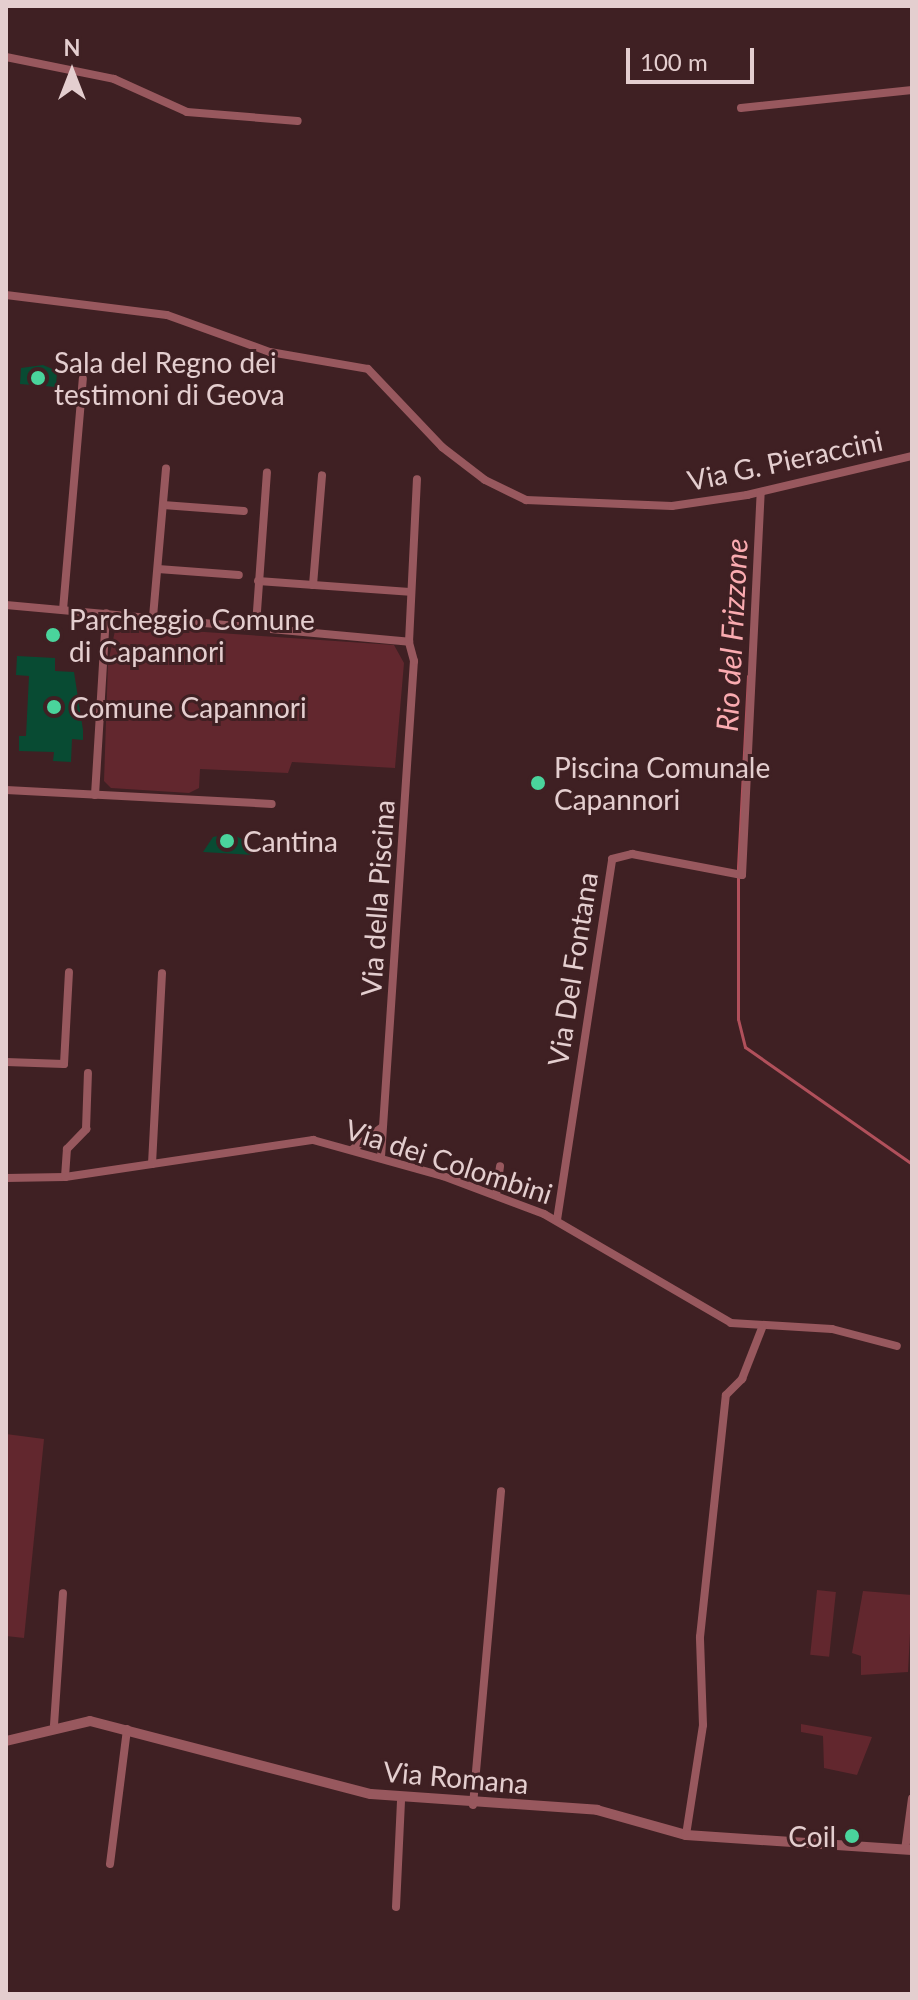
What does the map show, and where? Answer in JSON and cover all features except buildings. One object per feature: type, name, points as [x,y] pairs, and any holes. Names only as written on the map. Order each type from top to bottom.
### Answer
[{"type":"street","points":[[6,57],[114,79],[187,112],[298,121]]},
{"type":"street","points":[[741,108],[912,90]]},
{"type":"street","name":"Via G. Pieraccini","points":[[6,295],[167,315],[270,352],[368,369],[442,447],[485,480],[526,500],[672,506],[761,492],[912,456]]},
{"type":"street","points":[[63,610],[83,379]]},
{"type":"street","points":[[153,617],[166,469]]},
{"type":"street","points":[[256,625],[267,472]]},
{"type":"street","points":[[313,585],[322,475]]},
{"type":"street","name":"Via della Piscina","points":[[381,1157],[414,661],[409,642],[417,479]]},
{"type":"street","name":"Via Del Fontana","points":[[557,1220],[612,859],[632,854],[738,876],[761,492]]},
{"type":"street","points":[[163,505],[244,511]]},
{"type":"street","points":[[158,569],[239,575]]},
{"type":"street","points":[[258,581],[410,592]]},
{"type":"street","points":[[6,605],[256,625],[409,642]]},
{"type":"street","points":[[95,795],[106,613]]},
{"type":"street","points":[[6,790],[272,804]]},
{"type":"street","points":[[6,1062],[64,1064],[69,972]]},
{"type":"street","points":[[152,1164],[162,973]]},
{"type":"street","points":[[65,1177],[67,1149],[86,1129],[88,1073]]},
{"type":"street","points":[[351,1150],[373,1139],[386,1115]]},
{"type":"street","name":"Via dei Colombini","points":[[6,1178],[65,1177],[295,1139],[381,1157],[496,1195],[557,1220],[718,1318],[762,1328],[832,1329],[897,1346]]},
{"type":"street","points":[[496,1195],[500,1166]]},
{"type":"street","points":[[686,1835],[703,1725],[700,1637],[725,1407],[762,1328]]},
{"type":"street","points":[[473,1805],[501,1491]]},
{"type":"street","points":[[54,1725],[63,1593]]},
{"type":"street","name":"Via Romana","points":[[6,1741],[80,1720],[127,1729],[316,1785],[401,1799],[615,1813],[686,1835],[909,1850]]},
{"type":"street","points":[[110,1864],[127,1729]]},
{"type":"street","points":[[909,1850],[912,1798]]},
{"type":"street","points":[[396,1907],[401,1799]]},
{"type":"shaded area","points":[[116,626],[394,645],[404,663],[395,768],[292,762],[288,773],[200,769],[199,788],[189,793],[111,788],[104,781],[108,663]]},
{"type":"shaded area","points":[[6,1434],[44,1439],[24,1638],[6,1636]]},
{"type":"shaded area","points":[[817,1590],[836,1592],[829,1657],[810,1655]]},
{"type":"shaded area","points":[[863,1591],[912,1595],[908,1672],[861,1675],[861,1656],[852,1653]]},
{"type":"shaded area","points":[[801,1724],[872,1737],[857,1775],[824,1768],[823,1736],[801,1732]]},
{"type":"waterway","name":"Rio del Frizzone","points":[[748,676],[738,868],[738,1019],[745,1047],[912,1164]]},
{"type":"place","name":"Sala del Regno dei testimoni di Geova","points":[[38,378]]},
{"type":"place","name":"Parcheggio Comune di Capannori","points":[[53,635]]},
{"type":"place","name":"Comune Capannori","points":[[54,707]]},
{"type":"place","name":"Piscina Comunale Capannori","points":[[538,783]]},
{"type":"place","name":"Cantina","points":[[227,841]]},
{"type":"place","name":"Coil","points":[[852,1836]]}]
